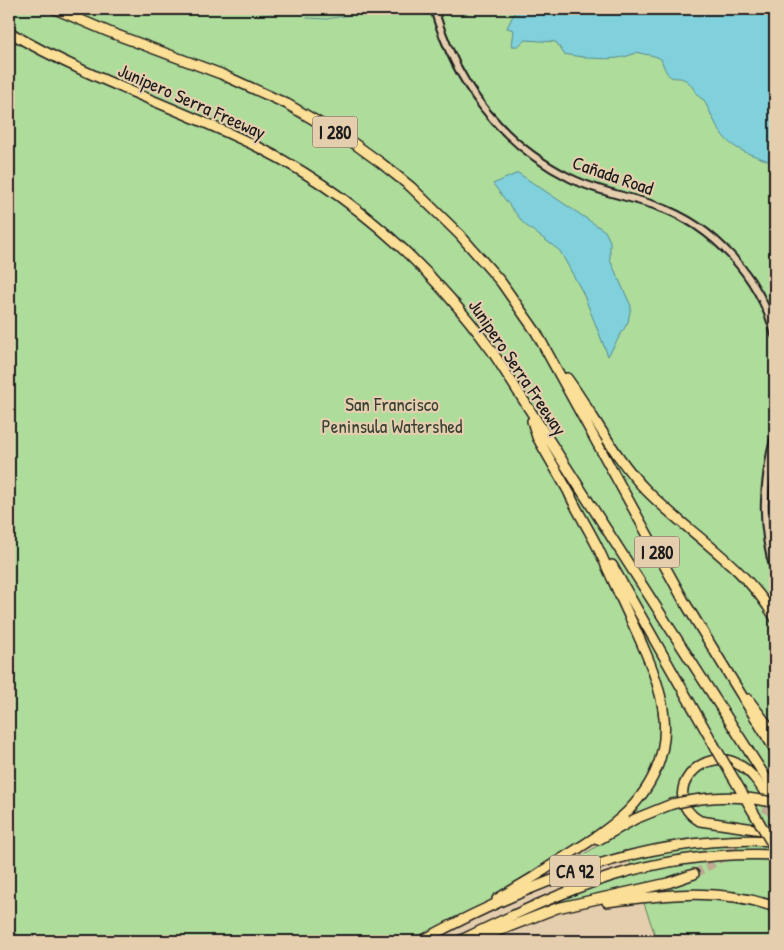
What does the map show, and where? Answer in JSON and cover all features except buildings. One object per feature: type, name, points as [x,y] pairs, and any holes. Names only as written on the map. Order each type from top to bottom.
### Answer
[{"type":"highway","name":"Junipero Serra Freeway","points":[[55,9],[255,88],[312,118],[352,142],[411,187],[460,235],[501,282],[546,350],[664,565],[725,671],[775,750]]},
{"type":"highway","name":"Junipero Serra Freeway","points":[[9,32],[84,71],[261,149],[315,180],[350,205],[412,258],[454,302],[496,356],[530,412],[775,792]]},
{"type":"highway","points":[[546,350],[634,476],[657,500],[745,578],[763,598],[775,618]]},
{"type":"highway","points":[[530,412],[537,437],[775,849]]},
{"type":"highway","points":[[535,876],[616,821],[635,802],[655,770],[662,748],[665,727],[663,699],[655,672],[597,546],[569,493]]},
{"type":"highway","points":[[725,671],[775,735]]},
{"type":"highway","points":[[775,808],[750,773],[732,761],[714,760],[702,764],[690,773],[684,786],[685,806],[690,814],[700,820],[775,832]]},
{"type":"highway","points":[[472,914],[626,823],[672,804],[705,798],[730,797],[775,803]]},
{"type":"highway","name":"CA 92","points":[[421,941],[472,914],[491,908],[567,873],[626,855],[693,843],[734,840],[775,841]]},
{"type":"highway","name":"CA 92","points":[[459,941],[557,894],[623,871],[693,858],[733,855],[775,855]]},
{"type":"highway","points":[[473,941],[557,908],[659,886],[694,874]]},
{"type":"highway","points":[[557,908],[692,893],[728,895],[775,907]]},
{"type":"main road","name":"Cañada Road","points":[[434,9],[445,41],[465,84],[482,107],[508,135],[537,159],[572,179],[608,193],[658,206],[703,230],[729,253],[752,282],[768,313],[775,336]]},
{"type":"main road","points":[[775,435],[767,467],[764,509],[766,537],[775,573]]},
{"type":"main road","points":[[9,936],[17,941]]},
{"type":"green space","name":"San Francisco Peninsula Watershed","points":[[9,9],[775,9],[775,941],[657,941],[638,886],[543,907],[588,889],[634,875],[626,850],[550,876],[619,832],[616,821],[535,876],[421,941],[26,941],[9,929]]},
{"type":"water","points":[[516,9],[775,9],[775,166],[772,162],[744,152],[728,142],[722,135],[704,100],[684,79],[671,77],[664,68],[661,59],[657,57],[637,52],[621,58],[611,59],[582,57],[564,54],[556,42],[525,40],[518,46],[512,46],[514,30],[507,28]]},
{"type":"water","points":[[518,173],[605,231],[610,241],[610,260],[631,306],[628,322],[608,356],[583,293],[560,251],[524,224],[493,184]]},
{"type":"waterway","points":[[241,9],[272,13]]},
{"type":"waterway","points":[[307,18],[327,19],[375,10]]},
{"type":"tunnel","points":[[694,874],[719,859],[740,842],[759,822],[775,798]]}]
